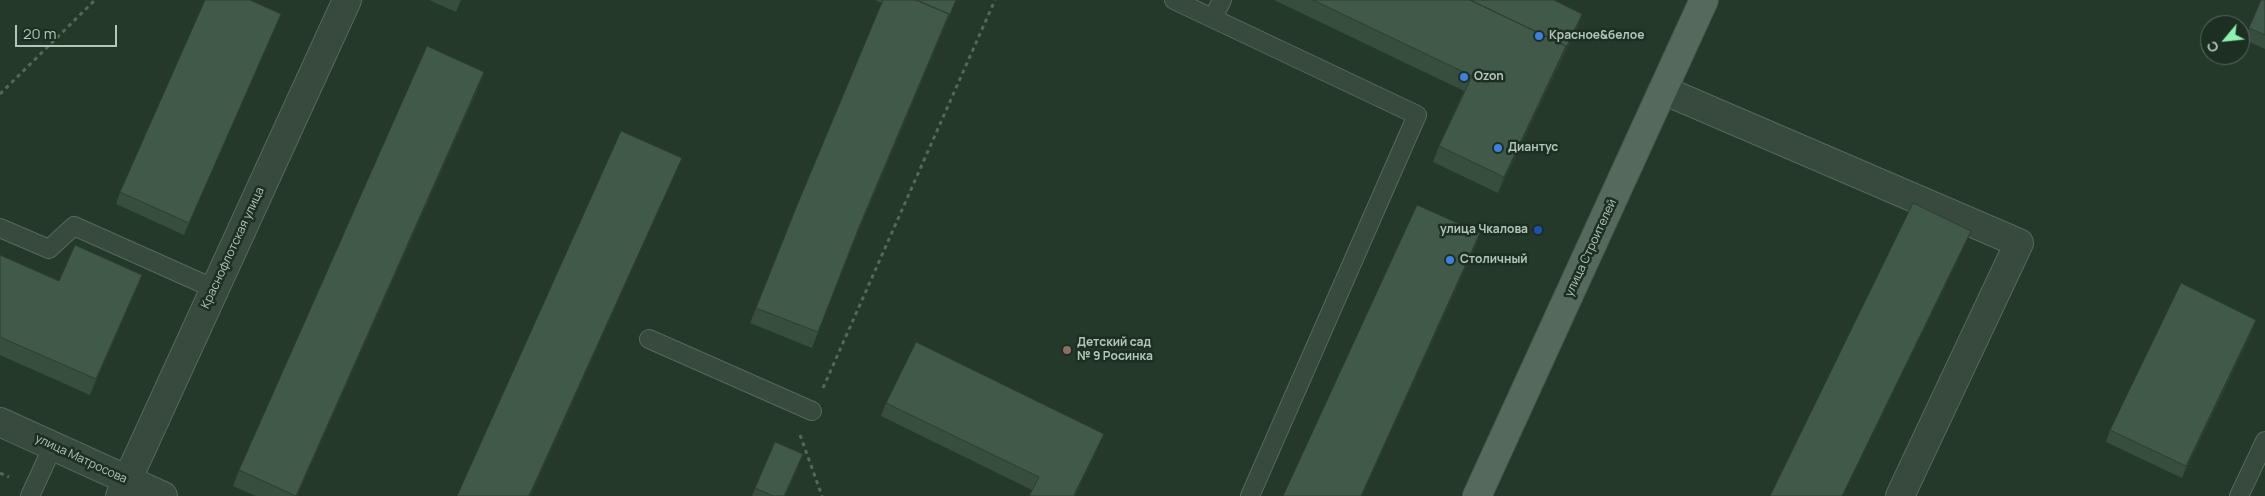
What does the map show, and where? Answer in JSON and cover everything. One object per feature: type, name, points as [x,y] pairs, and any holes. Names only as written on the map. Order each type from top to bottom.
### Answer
[{"type":"main road","name":"улица Строителей","points":[[1477,496],[1704,0]]},
{"type":"street","name":"Краснофлотская улица","points":[[123,488],[347,0]]},
{"type":"street","points":[[1663,90],[2019,243],[1900,496]]},
{"type":"street","name":"улица Матросова","points":[[0,422],[53,446],[123,488],[163,496]]},
{"type":"lane","points":[[1174,0],[1417,115],[1250,496]]},
{"type":"lane","points":[[1213,18],[1222,0]]},
{"type":"lane","points":[[0,228],[49,249],[74,226],[215,289]]},
{"type":"lane","points":[[649,339],[812,411]]},
{"type":"lane","points":[[2239,496],[2265,441]]},
{"type":"lane","points":[[30,496],[53,446]]},
{"type":"path","points":[[0,94],[94,0]]},
{"type":"path","points":[[812,411],[995,0]]},
{"type":"path","points":[[787,400],[822,496]]},
{"type":"building","points":[[205,0],[250,0],[281,14],[189,223],[120,192]]},
{"type":"building","points":[[883,0],[916,0],[949,14],[859,227],[818,332],[756,308]]},
{"type":"building","points":[[916,0],[956,0],[946,24],[949,14]]},
{"type":"building","points":[[1313,0],[1470,0],[1566,46],[1504,177],[1439,146],[1472,76]]},
{"type":"building","points":[[1470,0],[1554,0],[1582,14],[1565,50],[1566,46]]},
{"type":"building","points":[[2261,0],[2265,0],[2265,35],[2250,28]]},
{"type":"building","points":[[427,46],[484,72],[296,496],[239,470]]},
{"type":"building","points":[[621,131],[682,158],[529,496],[457,496]]},
{"type":"building","points":[[1913,203],[1971,231],[1842,496],[1770,496]]},
{"type":"building","points":[[1417,205],[1480,233],[1361,496],[1283,496]]},
{"type":"building","points":[[75,245],[142,275],[96,379],[0,337],[0,255],[59,281]]},
{"type":"building","points":[[2181,283],[2256,320],[2186,466],[2110,430]]},
{"type":"building","points":[[916,342],[1104,434],[1074,495],[1076,496],[1029,496],[1039,477],[886,403]]},
{"type":"building","points":[[775,442],[803,454],[784,496],[773,496],[755,488]]},
{"type":"place","name":"Красное&белое","points":[[1539,36]]},
{"type":"place","name":"Ozon","points":[[1464,77]]},
{"type":"place","name":"Диантус","points":[[1498,148]]},
{"type":"place","name":"улица Чкалова","points":[[1538,230]]},
{"type":"place","name":"Столичный","points":[[1450,260]]},
{"type":"place","name":"Детский сад № 9 Росинка","points":[[1067,350]]}]
